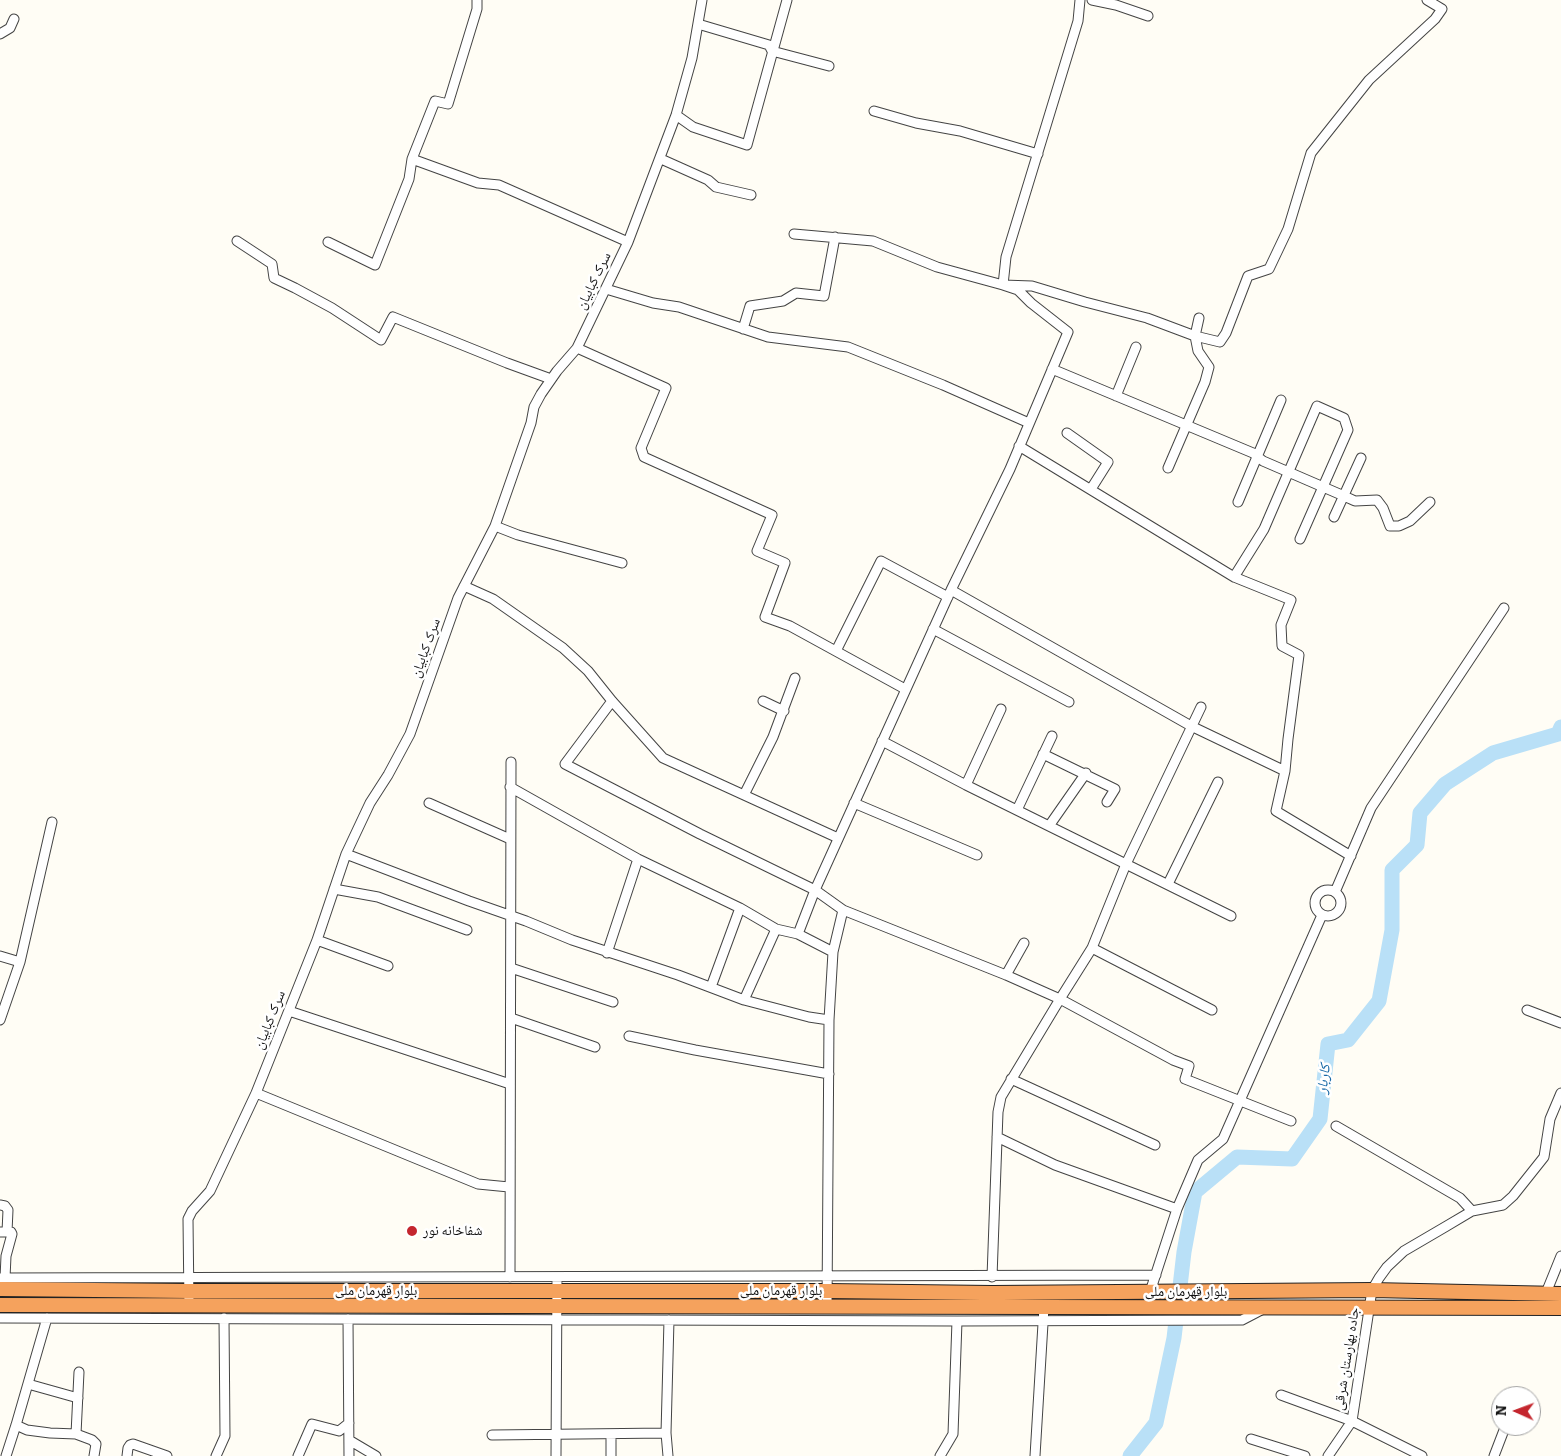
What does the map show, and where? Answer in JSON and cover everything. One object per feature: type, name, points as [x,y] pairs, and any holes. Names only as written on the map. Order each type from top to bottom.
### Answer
[{"type":"highway","name":"بلوار قهرمان ملی","points":[[2,1282],[189,1284],[828,1284],[992,1293],[1372,1290],[1561,1294]]},
{"type":"highway","name":"بلوار قهرمان ملی","points":[[0,1305],[189,1305],[556,1313],[827,1306],[1044,1314],[1152,1307],[1196,1314],[1268,1307],[1561,1308]]},
{"type":"street","points":[[328,242],[374,264],[409,179],[412,159],[435,102],[448,104],[477,9],[477,0]]},
{"type":"street","name":"سرک کبابیان","points":[[189,1305],[188,1219],[192,1211],[210,1191],[256,1093],[317,940],[346,854],[370,803],[388,775],[410,734],[464,586],[494,526],[531,423],[534,407],[551,379],[577,348],[628,242],[676,116],[692,58],[702,0]]},
{"type":"street","points":[[676,116],[692,127],[747,145],[787,0]]},
{"type":"street","points":[[1003,285],[1006,257],[1078,21],[1080,0]]},
{"type":"street","points":[[1092,0],[1116,5],[1148,16]]},
{"type":"street","points":[[1003,285],[1032,286],[1146,318],[1195,336],[1220,342],[1226,333],[1248,276],[1269,269],[1288,229],[1311,153],[1369,80],[1435,19],[1442,9],[1427,0]]},
{"type":"street","points":[[0,34],[10,28],[14,19]]},
{"type":"street","points":[[698,24],[769,45],[772,52]]},
{"type":"street","points":[[772,52],[829,66]]},
{"type":"street","points":[[874,112],[916,123],[960,131],[1038,154]]},
{"type":"street","points":[[412,159],[478,184],[499,185],[628,242]]},
{"type":"street","points":[[660,159],[708,180],[716,187],[751,195]]},
{"type":"street","points":[[794,234],[873,241],[936,267],[1018,290],[1031,303],[1068,332],[1019,446],[949,593],[838,838],[798,934]]},
{"type":"street","points":[[743,329],[750,306],[783,301],[796,292],[824,296],[835,237]]},
{"type":"street","points":[[237,241],[272,264],[274,278],[332,308],[381,340],[393,317],[551,379]]},
{"type":"street","points":[[606,289],[653,303],[679,308],[768,337],[848,347],[943,385],[1029,423]]},
{"type":"street","points":[[1168,468],[1206,382],[1209,367],[1198,351],[1195,336],[1200,318]]},
{"type":"street","points":[[1116,396],[1136,347]]},
{"type":"street","points":[[577,348],[666,388],[641,448],[644,457],[772,515],[757,551],[785,563],[765,617],[790,626],[905,689]]},
{"type":"street","points":[[1052,369],[1253,453],[1263,461],[1355,501],[1377,500],[1383,508],[1390,526],[1399,526],[1410,521],[1430,502]]},
{"type":"street","points":[[1238,502],[1281,400]]},
{"type":"street","points":[[1234,577],[1264,529],[1317,406],[1344,418],[1348,430],[1300,539]]},
{"type":"street","points":[[1067,432],[1108,462],[1091,489]]},
{"type":"street","points":[[1019,446],[1234,577],[1291,600],[1281,626],[1282,646],[1299,655],[1285,772],[1276,811],[1351,856]]},
{"type":"street","points":[[1334,517],[1361,458]]},
{"type":"street","points":[[494,526],[518,535],[622,563]]},
{"type":"street","points":[[836,651],[881,561],[949,593],[1191,726],[1285,772]]},
{"type":"street","points":[[464,586],[493,599],[562,648],[588,671],[662,758],[838,838]]},
{"type":"street","points":[[1335,892],[1371,808],[1504,608]]},
{"type":"street","points":[[933,628],[1069,702]]},
{"type":"street","points":[[744,795],[773,737],[795,678]]},
{"type":"street","points":[[612,700],[564,764],[700,834],[815,890],[843,910],[1006,975],[1060,999],[1189,1066],[1185,1079],[1291,1121]]},
{"type":"street","points":[[764,701],[784,711]]},
{"type":"street","points":[[992,1277],[998,1112],[1001,1097],[1092,948],[1126,864],[1201,707]]},
{"type":"street","points":[[966,785],[1001,710]]},
{"type":"street","points":[[1017,810],[1052,736]]},
{"type":"street","points":[[882,741],[966,785],[1231,916]]},
{"type":"street","points":[[1043,754],[1086,773],[1115,789],[1107,802]]},
{"type":"street","points":[[510,1277],[511,762]]},
{"type":"street","points":[[1049,826],[1086,773]]},
{"type":"street","points":[[1168,884],[1218,782]]},
{"type":"street","points":[[510,787],[638,859],[740,908],[776,929],[798,934],[833,952]]},
{"type":"street","points":[[429,803],[510,839]]},
{"type":"street","points":[[854,803],[977,855]]},
{"type":"street","points":[[0,1020],[20,962],[52,822]]},
{"type":"street","points":[[346,854],[607,953],[711,987],[744,1000],[809,1017],[829,1020]]},
{"type":"street","points":[[607,953],[638,859]]},
{"type":"street","points":[[334,889],[378,897],[467,930]]},
{"type":"street","points":[[1331,890],[1335,892],[1340,900],[1340,908],[1334,915],[1330,916],[1318,913],[1315,905],[1316,897],[1322,891],[1331,890]]},
{"type":"street","points":[[711,987],[740,908]]},
{"type":"street","points":[[827,1306],[829,1020],[833,952],[843,910]]},
{"type":"street","points":[[1155,1292],[1156,1275],[1177,1209],[1198,1160],[1223,1139],[1322,915]]},
{"type":"street","points":[[744,1000],[776,929]]},
{"type":"street","points":[[317,940],[388,966]]},
{"type":"street","points":[[1006,975],[1024,943]]},
{"type":"street","points":[[1092,948],[1212,1010]]},
{"type":"street","points":[[0,956],[20,962]]},
{"type":"street","points":[[511,968],[613,1002]]},
{"type":"street","points":[[1527,1010],[1561,1023]]},
{"type":"street","points":[[289,1011],[510,1084]]},
{"type":"street","points":[[511,1018],[596,1048]]},
{"type":"street","points":[[629,1036],[829,1074]]},
{"type":"street","points":[[1011,1079],[1155,1145]]},
{"type":"street","points":[[256,1093],[478,1184],[509,1187]]},
{"type":"street","points":[[1372,1290],[1387,1267],[1404,1251],[1472,1210],[1503,1205],[1531,1175],[1544,1157],[1550,1119],[1561,1093]]},
{"type":"street","points":[[1336,1126],[1460,1198],[1472,1210]]},
{"type":"street","points":[[997,1137],[1056,1165],[1177,1209]]},
{"type":"street","points":[[0,1206],[5,1206],[8,1210],[4,1232],[11,1232],[12,1234],[2,1282]]},
{"type":"street","points":[[1546,1294],[1561,1256]]},
{"type":"street","points":[[828,1284],[992,1277],[1156,1275]]},
{"type":"street","points":[[189,1284],[510,1277],[557,1284],[556,1456]]},
{"type":"street","name":"جاده بهارستان شرقی","points":[[1328,1456],[1352,1421],[1372,1290]]},
{"type":"street","points":[[0,1318],[348,1319],[556,1313],[669,1320],[957,1321],[1044,1314],[1162,1320],[1196,1314]]},
{"type":"street","points":[[1035,1456],[1044,1314]]},
{"type":"street","points":[[6,1456],[47,1318]]},
{"type":"street","points":[[216,1456],[225,1436],[224,1318]]},
{"type":"street","points":[[348,1319],[349,1456]]},
{"type":"street","points":[[668,1456],[666,1433],[669,1320]]},
{"type":"street","points":[[940,1456],[953,1434],[957,1321]]},
{"type":"street","points":[[76,1434],[79,1372]]},
{"type":"street","points":[[28,1384],[78,1398]]},
{"type":"street","points":[[1281,1394],[1352,1421],[1422,1456]]},
{"type":"street","points":[[298,1456],[312,1424],[339,1431],[349,1423]]},
{"type":"street","points":[[16,1425],[28,1430],[50,1434],[76,1434],[92,1440],[96,1444],[94,1456]]},
{"type":"street","points":[[492,1435],[666,1433]]},
{"type":"street","points":[[611,1435],[611,1456]]},
{"type":"street","points":[[1494,1456],[1502,1436]]},
{"type":"street","points":[[1251,1439],[1305,1456]]},
{"type":"street","points":[[349,1440],[376,1456]]},
{"type":"street","points":[[127,1456],[128,1448],[133,1444],[166,1456]]},
{"type":"waterway","name":"کاربار","points":[[1130,1456],[1156,1423],[1174,1338],[1184,1252],[1195,1192],[1237,1157],[1292,1159],[1320,1119],[1328,1044],[1348,1040],[1379,1001],[1392,930],[1392,870],[1417,845],[1420,813],[1445,784],[1493,753],[1558,734],[1561,727]]},
{"type":"place","name":"شفاخانه نور","points":[[412,1231]]}]
